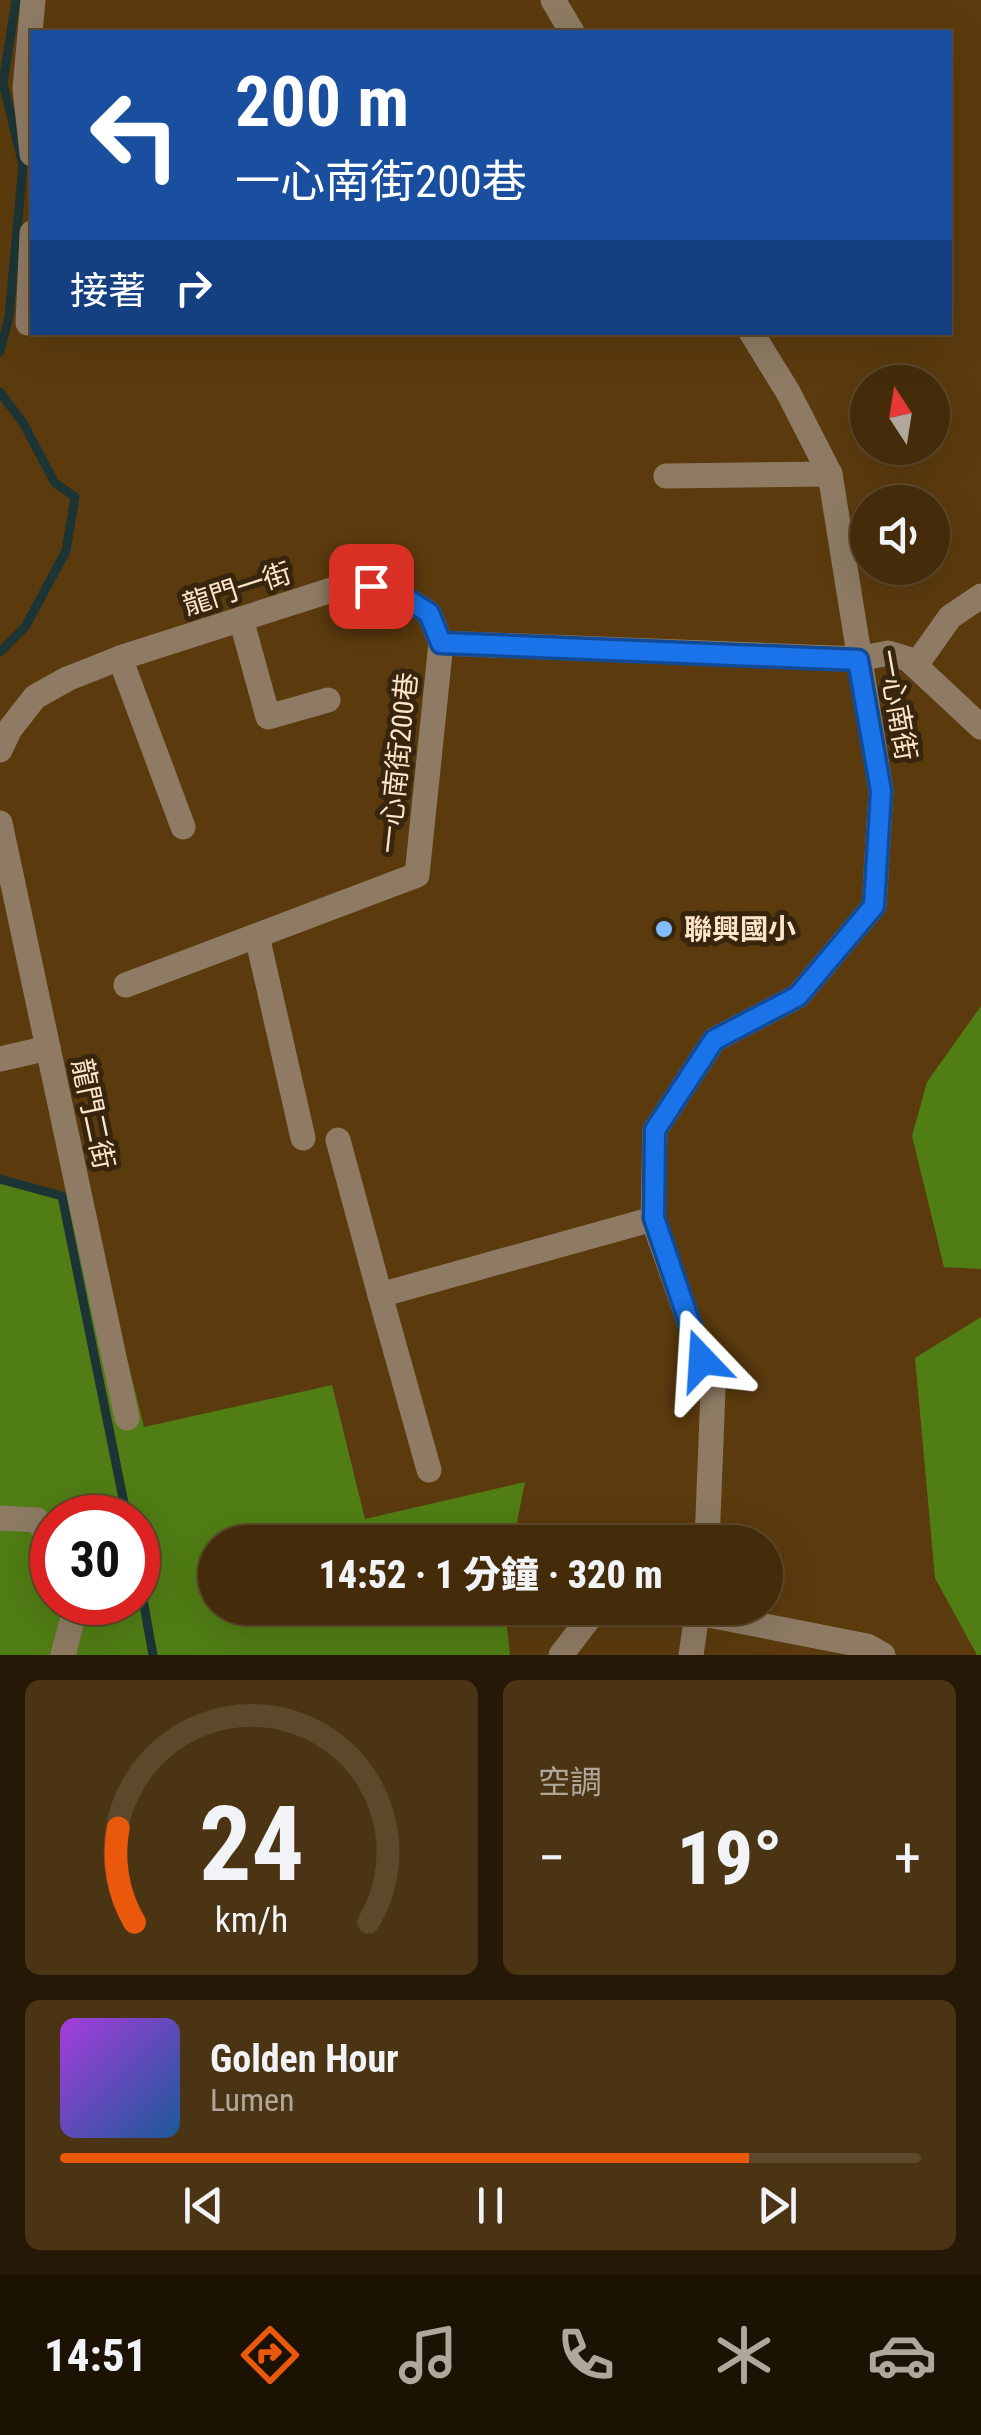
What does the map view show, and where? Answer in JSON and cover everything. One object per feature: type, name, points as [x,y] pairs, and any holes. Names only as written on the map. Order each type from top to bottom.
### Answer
[{"type":"street","points":[[30,30],[33,0]]},
{"type":"street","points":[[554,0],[565,30]]},
{"type":"street","points":[[30,33],[25,88],[30,135]]},
{"type":"street","points":[[28,323],[30,278]]},
{"type":"street","name":"一心南街","points":[[708,1525],[713,1390],[654,1218],[655,1130],[714,1040],[798,996],[874,906],[881,791],[830,474],[788,392],[753,335]]},
{"type":"street","points":[[666,476],[830,474]]},
{"type":"street","name":"龍門一街","points":[[0,750],[10,729],[35,698],[67,680],[120,658],[341,587],[391,589],[429,613],[441,643]]},
{"type":"street","points":[[981,596],[950,617],[916,665],[981,727]]},
{"type":"street","points":[[241,619],[268,717],[328,700]]},
{"type":"street","name":"一心南街200巷","points":[[126,985],[417,875],[441,643],[858,660],[888,653],[916,665]]},
{"type":"street","points":[[120,658],[183,827]]},
{"type":"street","name":"龍門二街","points":[[0,823],[127,1418]]},
{"type":"street","points":[[257,936],[304,1138]]},
{"type":"street","points":[[0,1058],[48,1048]]},
{"type":"street","points":[[338,1140],[430,1470]]},
{"type":"street","points":[[380,1295],[654,1218]]},
{"type":"street","points":[[0,1518],[30,1520]]},
{"type":"street","points":[[64,1655],[71,1625]]},
{"type":"street","points":[[561,1655],[584,1625]]},
{"type":"street","points":[[690,1655],[695,1625]]},
{"type":"street","points":[[760,1625],[872,1652]]},
{"type":"green space","points":[[981,1006],[981,1269],[944,1267],[912,1136],[927,1082]]},
{"type":"green space","points":[[0,1179],[88,1201],[144,1427],[332,1385],[365,1519],[525,1482],[516,1525],[198,1525],[198,1625],[507,1625],[510,1655],[0,1655]]},
{"type":"green space","points":[[981,1317],[981,1655],[977,1655],[935,1578],[915,1358]]},
{"type":"waterway","points":[[0,352],[9,316],[23,165],[3,83],[16,0]]},
{"type":"waterway","points":[[0,392],[23,423],[55,483],[75,497],[66,551],[25,627],[0,652]]},
{"type":"waterway","points":[[0,1179],[62,1196],[122,1495]]},
{"type":"waterway","points":[[148,1625],[153,1655]]},
{"type":"place","name":"聯興國小","points":[[664,929]]},
{"type":"route","points":[[371,586],[391,589],[429,613],[441,643],[858,660],[881,791],[874,906],[798,996],[714,1040],[655,1130],[654,1218],[702,1360]]}]
